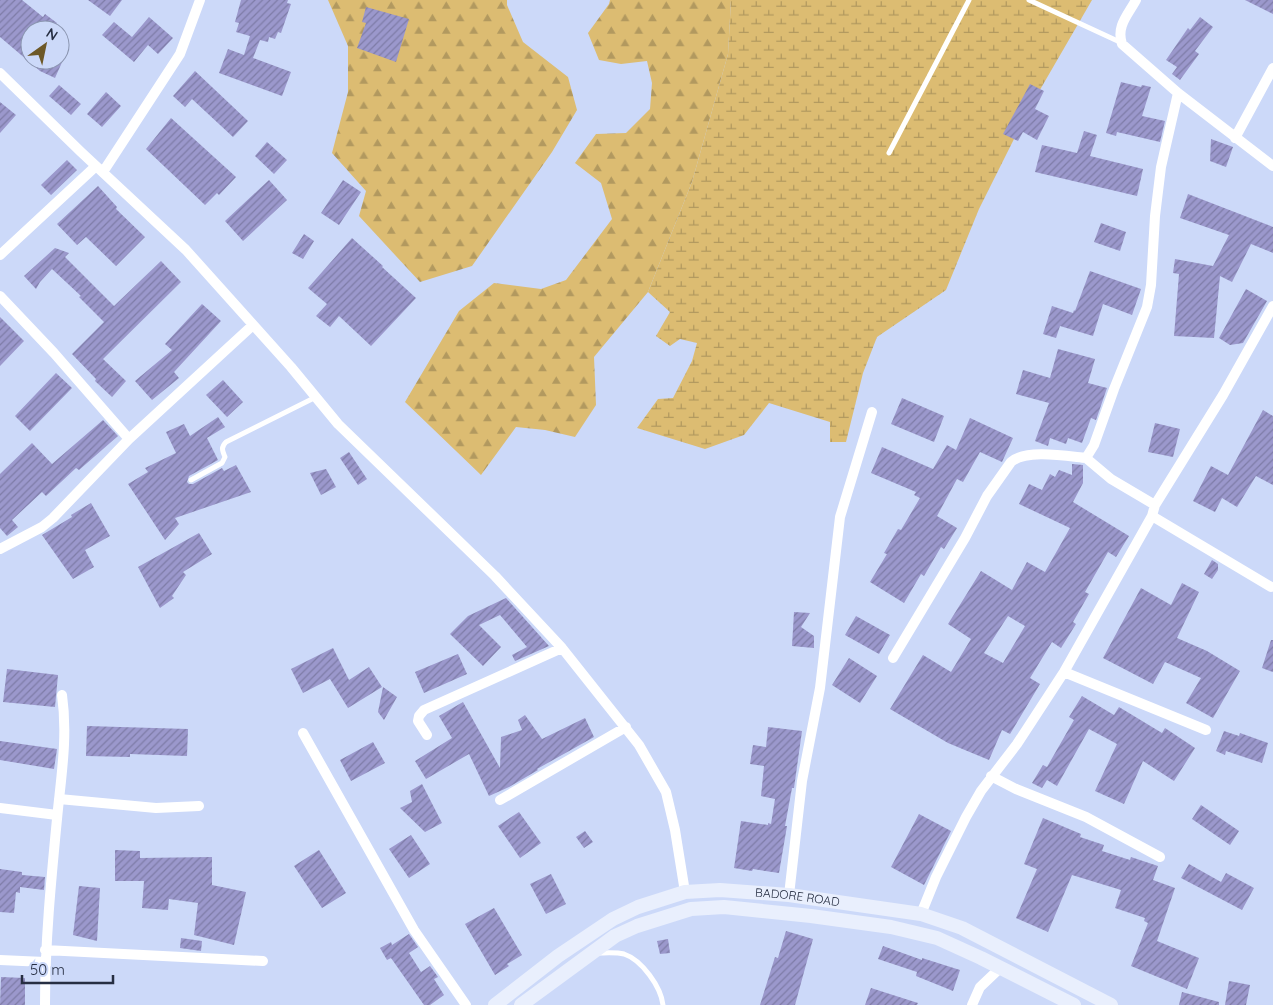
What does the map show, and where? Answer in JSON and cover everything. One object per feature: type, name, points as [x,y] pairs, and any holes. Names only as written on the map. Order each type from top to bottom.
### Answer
[{"type":"main road","name":"BADORE ROAD","points":[[494,1005],[558,956],[613,919],[638,907],[685,892],[720,890],[789,896],[921,914],[962,928],[1111,1005]]},
{"type":"main road","name":"BADORE ROAD","points":[[521,1005],[615,936],[658,918],[691,910],[724,907],[892,927],[937,938],[1074,1005]]},
{"type":"street","points":[[0,255],[100,169],[180,54],[200,0]]},
{"type":"street","points":[[1136,0],[1121,25],[1119,34],[1122,44],[1178,93],[1273,166]]},
{"type":"street","points":[[1235,138],[1273,68]]},
{"type":"street","points":[[0,73],[186,250],[354,440],[495,576],[562,648],[639,745],[666,792],[675,830],[685,892]]},
{"type":"street","points":[[1086,458],[1094,445],[1147,307],[1151,284],[1155,216],[1161,167],[1178,93]]},
{"type":"street","points":[[0,296],[129,439]]},
{"type":"street","points":[[921,914],[936,877],[966,816],[991,776],[1017,744],[1064,672],[1152,516],[1155,505],[1223,395],[1273,306]]},
{"type":"street","points":[[0,549],[42,527],[53,518],[129,439],[253,325]]},
{"type":"street","points":[[789,896],[803,773],[820,688],[840,517],[872,412]]},
{"type":"street","points":[[893,658],[988,496],[1011,462],[1016,458],[1027,455],[1053,455],[1086,458],[1111,479],[1155,505]]},
{"type":"street","points":[[1152,516],[1271,587]]},
{"type":"street","points":[[427,735],[418,721],[419,716],[424,710],[562,648]]},
{"type":"street","points":[[1064,672],[1206,730]]},
{"type":"street","points":[[45,1005],[45,950],[57,815],[65,752],[62,695]]},
{"type":"street","points":[[500,800],[626,728]]},
{"type":"street","points":[[303,733],[414,930],[466,1005]]},
{"type":"street","points":[[991,776],[1016,789],[1086,816],[1160,857]]},
{"type":"street","points":[[59,799],[156,808],[199,806]]},
{"type":"street","points":[[0,808],[57,815]]},
{"type":"street","points":[[45,950],[263,961]]},
{"type":"street","points":[[0,960],[45,962]]},
{"type":"street","points":[[972,1005],[980,987],[1000,968]]},
{"type":"lane","points":[[889,153],[969,0]]},
{"type":"lane","points":[[1029,0],[1122,44]]},
{"type":"lane","points":[[190,480],[222,464],[225,457],[222,446],[226,442],[316,397]]},
{"type":"lane","points":[[591,953],[624,954],[641,966],[654,979],[664,1005]]},
{"type":"green space","points":[[328,0],[507,0],[507,5],[523,42],[568,77],[577,110],[552,152],[472,266],[420,282],[359,216],[366,191],[332,153],[348,92],[348,46]]},
{"type":"green space","points":[[610,0],[731,0],[728,54],[692,182],[648,292],[594,357],[596,405],[575,437],[545,430],[516,427],[481,475],[405,402],[459,311],[494,283],[541,289],[566,280],[612,219],[601,183],[575,163],[596,134],[626,133],[650,109],[652,83],[647,61],[621,64],[599,60],[588,33]]},
{"type":"green space","points":[[731,0],[1092,0],[1030,107],[979,209],[946,290],[877,337],[863,373],[846,442],[830,442],[830,422],[769,403],[744,435],[705,449],[637,428],[658,399],[673,398],[692,361],[697,343],[680,339],[670,346],[656,336],[670,312],[648,292],[692,182],[728,54]]},
{"type":"building","points":[[0,0],[22,0],[43,17],[45,14],[53,20],[20,20],[20,54],[0,37]]},
{"type":"building","points":[[88,0],[122,0],[110,16]]},
{"type":"building","points":[[241,0],[288,0],[287,3],[291,4],[281,33],[278,32],[275,39],[269,37],[268,42],[260,40],[253,58],[291,72],[282,96],[219,73],[228,49],[244,55],[250,36],[236,32],[239,23],[235,22]]},
{"type":"building","points":[[1245,0],[1273,0],[1273,14]]},
{"type":"building","points":[[366,7],[409,19],[396,62],[357,48],[366,23],[362,22]]},
{"type":"building","points":[[149,17],[173,38],[158,54],[148,45],[134,62],[102,35],[114,22],[132,37]]},
{"type":"building","points":[[1200,17],[1213,27],[1195,51],[1199,54],[1180,80],[1172,74],[1177,67],[1166,60],[1188,28],[1190,30]]},
{"type":"building","points":[[39,70],[59,70],[55,78]]},
{"type":"building","points":[[195,71],[248,121],[233,137],[192,99],[185,107],[173,96]]},
{"type":"building","points":[[1121,82],[1141,87],[1142,85],[1151,87],[1142,116],[1165,121],[1160,142],[1117,132],[1116,136],[1106,133]]},
{"type":"building","points":[[1030,84],[1044,91],[1035,109],[1049,116],[1037,140],[1023,132],[1018,141],[1003,134]]},
{"type":"building","points":[[59,85],[81,104],[71,115],[49,96]]},
{"type":"building","points":[[106,92],[121,106],[102,127],[87,114]]},
{"type":"building","points":[[0,102],[16,115],[0,133]]},
{"type":"building","points":[[171,118],[236,177],[219,195],[217,193],[205,205],[146,149]]},
{"type":"building","points":[[1084,131],[1097,135],[1090,156],[1143,169],[1137,196],[1035,172],[1042,145],[1077,153]]},
{"type":"building","points":[[1211,139],[1233,147],[1226,167],[1210,161]]},
{"type":"building","points":[[267,142],[287,160],[274,174],[255,156]]},
{"type":"building","points":[[67,160],[77,170],[51,195],[41,185]]},
{"type":"building","points":[[269,180],[287,200],[243,241],[225,221]]},
{"type":"building","points":[[343,180],[361,192],[339,225],[321,213]]},
{"type":"building","points":[[98,186],[117,207],[116,209],[145,237],[116,266],[86,237],[77,245],[57,224]]},
{"type":"building","points":[[1188,194],[1273,227],[1273,253],[1251,244],[1232,282],[1220,276],[1214,338],[1174,336],[1179,274],[1173,273],[1175,259],[1213,266],[1229,235],[1180,218]]},
{"type":"building","points":[[1101,223],[1126,232],[1120,251],[1094,242]]},
{"type":"building","points":[[304,234],[314,241],[303,259],[292,253]]},
{"type":"building","points":[[352,238],[416,298],[371,346],[339,316],[330,327],[316,316],[327,304],[308,288]]},
{"type":"building","points":[[55,248],[69,253],[65,257],[114,306],[161,261],[181,282],[103,359],[126,381],[112,397],[95,381],[96,379],[72,354],[104,322],[79,297],[81,296],[52,269],[36,289],[24,276]]},
{"type":"building","points":[[1090,271],[1141,289],[1132,315],[1103,304],[1093,336],[1060,326],[1056,338],[1043,334],[1052,306],[1073,313],[1075,311]]},
{"type":"building","points":[[1246,289],[1267,301],[1243,343],[1230,345],[1219,338]]},
{"type":"building","points":[[202,304],[221,321],[174,372],[179,378],[152,400],[135,381],[172,350],[165,344]]},
{"type":"building","points":[[0,317],[24,341],[0,366]]},
{"type":"building","points":[[1058,349],[1095,359],[1088,383],[1107,388],[1096,420],[1091,418],[1082,443],[1068,438],[1066,444],[1050,438],[1048,446],[1035,441],[1049,403],[1016,394],[1023,370],[1050,378]]},
{"type":"building","points":[[56,373],[72,388],[30,431],[15,416]]},
{"type":"building","points":[[223,380],[243,402],[227,417],[206,395]]},
{"type":"building","points":[[902,398],[944,416],[934,442],[891,424]]},
{"type":"building","points":[[1263,410],[1273,416],[1273,485],[1256,476],[1237,507],[1222,498],[1215,512],[1193,501],[1211,466],[1228,475]]},
{"type":"building","points":[[218,417],[225,427],[207,438],[218,460],[189,476],[187,482],[193,484],[222,468],[224,471],[236,465],[251,492],[175,518],[179,524],[165,540],[128,484],[148,472],[145,468],[176,453],[166,432],[184,424],[190,436]]},
{"type":"building","points":[[970,418],[1013,438],[1002,462],[980,452],[963,482],[957,479],[937,516],[957,528],[944,549],[941,547],[924,576],[921,574],[904,603],[870,582],[887,554],[884,553],[898,529],[901,530],[920,498],[914,495],[916,492],[871,473],[882,447],[933,469],[947,445],[956,450]]},
{"type":"building","points":[[103,420],[118,436],[79,470],[76,468],[46,496],[42,492],[12,520],[18,527],[7,536],[0,528],[0,474],[32,443],[52,464]]},
{"type":"building","points":[[1155,423],[1180,429],[1173,457],[1148,452]]},
{"type":"building","points":[[349,452],[367,479],[358,485],[340,458]]},
{"type":"building","points":[[1072,464],[1083,465],[1083,483],[1073,502],[1129,536],[1116,557],[1108,552],[1085,592],[1089,594],[1073,622],[1076,624],[1061,648],[1052,642],[1030,678],[1040,684],[1010,734],[1002,730],[989,760],[948,743],[890,709],[923,655],[951,672],[971,639],[948,624],[981,571],[1012,590],[1027,562],[1045,572],[1070,528],[1019,504],[1029,484],[1042,490],[1050,474],[1055,477],[1059,470],[1072,475]],"holes":[[[1008,616],[1025,626],[1003,663],[984,653]]]},
{"type":"building","points":[[326,469],[336,487],[321,495],[310,473]]},
{"type":"building","points":[[91,503],[110,536],[85,550],[94,567],[73,579],[42,535]]},
{"type":"building","points":[[199,533],[212,554],[183,572],[186,575],[172,596],[174,598],[160,608],[138,567]]},
{"type":"building","points":[[1212,560],[1218,564],[1218,570],[1212,579],[1204,574]]},
{"type":"building","points":[[1182,583],[1199,592],[1177,638],[1207,651],[1240,671],[1213,718],[1186,703],[1201,678],[1165,662],[1153,684],[1103,658],[1141,588],[1171,605]]},
{"type":"building","points":[[506,598],[549,646],[515,661],[512,655],[527,647],[500,615],[479,625],[501,647],[483,666],[450,634],[468,616]]},
{"type":"building","points":[[794,612],[810,613],[801,627],[814,636],[814,648],[792,646]]},
{"type":"building","points":[[856,616],[890,635],[879,654],[845,635]]},
{"type":"building","points":[[1271,640],[1273,640],[1273,672],[1262,668]]},
{"type":"building","points":[[333,648],[349,680],[369,667],[382,687],[348,708],[330,679],[303,693],[291,669]]},
{"type":"building","points":[[458,654],[467,674],[424,693],[415,672]]},
{"type":"building","points":[[849,658],[877,676],[860,703],[832,685]]},
{"type":"building","points":[[7,669],[58,675],[55,707],[3,702]]},
{"type":"building","points":[[383,687],[397,697],[384,720],[378,712]]},
{"type":"building","points":[[1082,696],[1114,715],[1119,707],[1162,733],[1165,728],[1195,748],[1174,781],[1143,761],[1124,804],[1095,791],[1117,744],[1089,729],[1057,786],[1047,780],[1042,788],[1032,783],[1043,765],[1047,767],[1074,720],[1069,717]]},
{"type":"building","points":[[463,702],[500,768],[501,737],[522,730],[518,720],[525,715],[542,739],[585,718],[594,737],[509,787],[489,796],[469,754],[426,779],[415,761],[452,738],[439,716]]},
{"type":"building","points":[[87,726],[188,729],[187,756],[130,754],[130,757],[86,756]]},
{"type":"building","points":[[768,727],[802,731],[794,788],[792,788],[785,826],[787,826],[779,873],[734,868],[741,821],[771,824],[775,799],[761,796],[764,766],[750,764],[753,745],[766,747]]},
{"type":"building","points":[[1224,731],[1239,736],[1240,733],[1268,743],[1262,763],[1226,751],[1225,755],[1216,751]]},
{"type":"building","points":[[0,741],[57,749],[54,769],[0,760]]},
{"type":"building","points":[[373,742],[385,763],[351,781],[340,760]]},
{"type":"building","points":[[422,784],[442,823],[425,832],[400,808],[412,802],[410,791]]},
{"type":"building","points":[[1201,805],[1239,831],[1230,845],[1192,819]]},
{"type":"building","points":[[519,812],[541,843],[520,858],[498,826]]},
{"type":"building","points":[[919,814],[951,831],[924,885],[891,867]]},
{"type":"building","points":[[1043,818],[1081,834],[1080,837],[1104,845],[1102,851],[1130,860],[1131,857],[1158,866],[1153,880],[1175,888],[1157,941],[1199,958],[1187,989],[1131,966],[1148,923],[1144,921],[1145,918],[1115,908],[1121,890],[1072,875],[1048,932],[1016,918],[1037,869],[1024,864]]},
{"type":"building","points":[[585,831],[593,842],[584,848],[576,837]]},
{"type":"building","points":[[411,835],[430,864],[409,878],[389,849]]},
{"type":"building","points":[[115,850],[140,851],[140,858],[212,857],[212,885],[246,892],[234,945],[194,935],[198,903],[169,899],[168,910],[142,908],[144,881],[115,881]]},
{"type":"building","points":[[319,850],[346,893],[322,908],[294,866]]},
{"type":"building","points":[[1189,864],[1221,882],[1226,873],[1254,888],[1242,910],[1181,878]]},
{"type":"building","points":[[0,869],[22,872],[22,875],[45,877],[44,890],[20,887],[20,893],[16,892],[14,913],[0,912]]},
{"type":"building","points":[[551,874],[566,904],[546,914],[530,884]]},
{"type":"building","points":[[79,886],[100,888],[97,941],[73,935]]},
{"type":"building","points":[[494,908],[522,955],[507,964],[509,966],[495,975],[465,924]]},
{"type":"building","points":[[786,931],[813,939],[795,1005],[760,1005],[775,957],[778,958]]},
{"type":"building","points":[[409,934],[418,947],[409,953],[421,972],[430,966],[438,977],[434,979],[444,995],[430,1005],[424,1005],[391,958],[387,960],[380,948],[391,942],[392,945]]},
{"type":"building","points":[[181,938],[202,941],[201,951],[180,948]]},
{"type":"building","points":[[668,939],[670,953],[660,954],[657,941]]},
{"type":"building","points":[[883,946],[922,960],[922,958],[960,970],[953,991],[916,976],[917,972],[878,959]]},
{"type":"building","points":[[1,977],[25,978],[25,1005],[0,1005]]},
{"type":"building","points":[[1229,981],[1250,985],[1246,1005],[1225,1005]]},
{"type":"building","points":[[871,988],[918,1003],[917,1005],[865,1005]]},
{"type":"building","points":[[1182,992],[1219,1002],[1219,1005],[1179,1005]]}]
